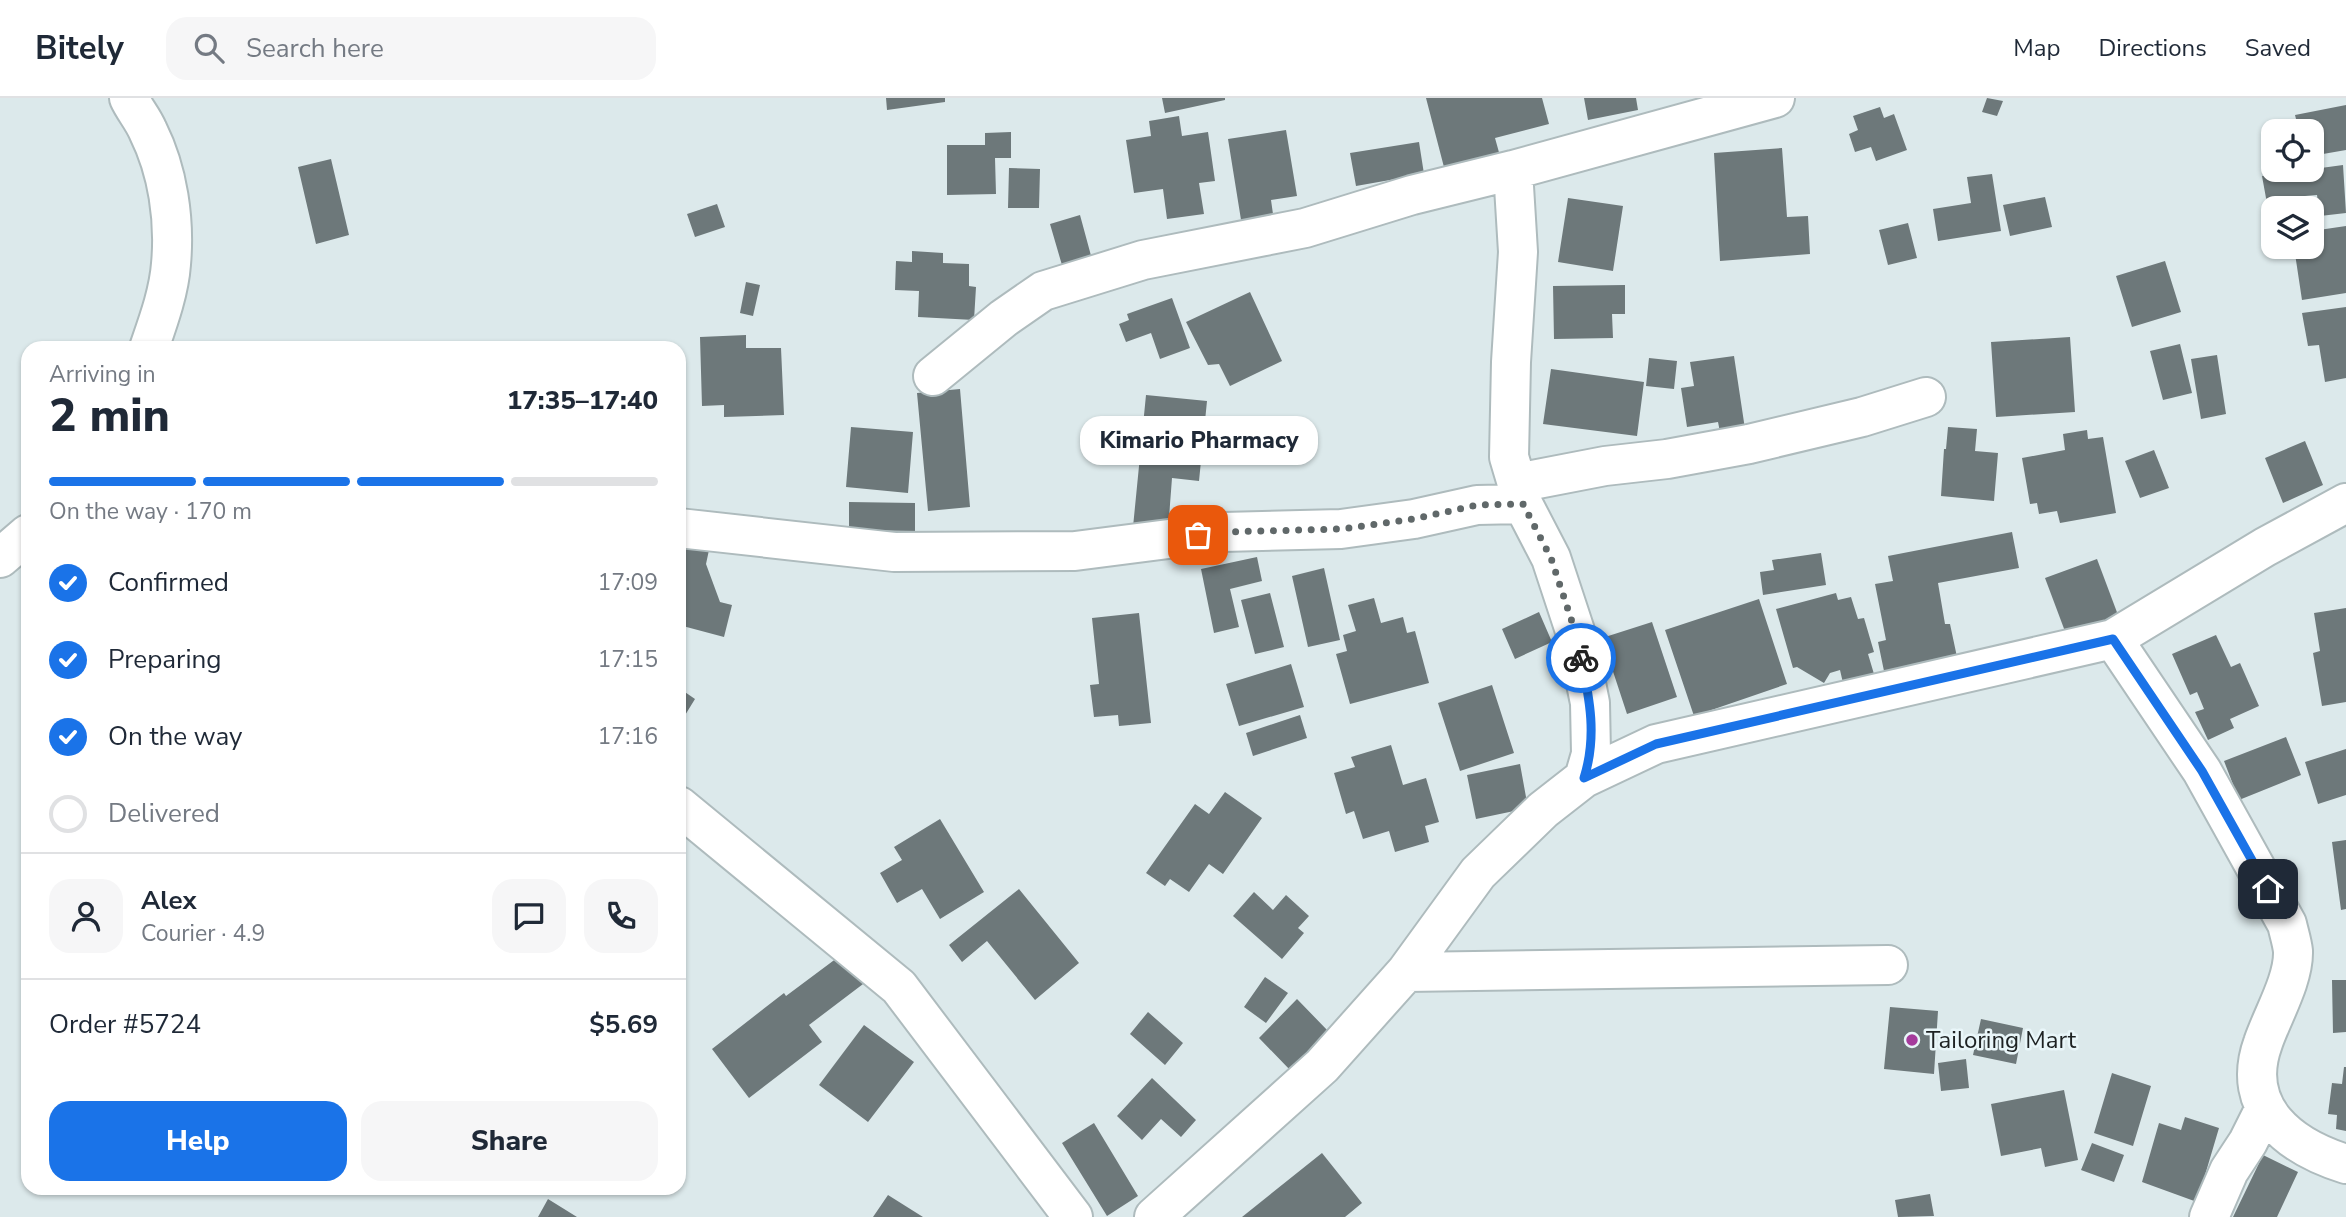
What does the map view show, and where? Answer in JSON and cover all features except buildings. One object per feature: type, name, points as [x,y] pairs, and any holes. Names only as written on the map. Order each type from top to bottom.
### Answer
[{"type":"street","points":[[129,98],[149,131],[165,178],[171,222],[172,265],[151,341]]},
{"type":"street","points":[[933,376],[1042,291],[1143,260],[1305,228],[1412,195],[1775,98]]},
{"type":"street","points":[[1513,170],[1518,252],[1511,362],[1509,457],[1520,494],[1551,558],[1576,634],[1590,703],[1591,754],[1584,778]]},
{"type":"street","points":[[686,529],[894,552],[1074,551],[1223,532],[1341,529],[1414,519],[1477,505],[1605,466],[1668,459],[1749,444],[1862,417],[1926,397]]},
{"type":"street","points":[[1154,1217],[1322,1066],[1406,972],[1478,873],[1543,810],[1584,778],[1656,744],[2113,639],[2253,553],[2346,503]]},
{"type":"street","points":[[0,558],[21,540]]},
{"type":"street","points":[[2113,639],[2202,771],[2287,924],[2293,952],[2286,985],[2261,1047],[2257,1080],[2264,1110],[2282,1132],[2319,1156],[2346,1164]]},
{"type":"street","points":[[686,812],[899,987],[1073,1217]]},
{"type":"street","points":[[1406,972],[1888,965]]},
{"type":"street","points":[[2209,1217],[2229,1171],[2264,1110]]},
{"type":"way so far","points":[[1198,535],[1341,529],[1414,519],[1477,505],[1523,504],[1551,558],[1576,634],[1581,658]]},
{"type":"place","name":"Kimario Pharmacy","points":[[1198,535]]},
{"type":"place","name":"Tailoring Mart","points":[[1912,1040]]},
{"type":"route","points":[[1581,658],[1590,703],[1591,754],[1584,778],[1656,744],[2113,639],[2202,771],[2268,889]]}]
